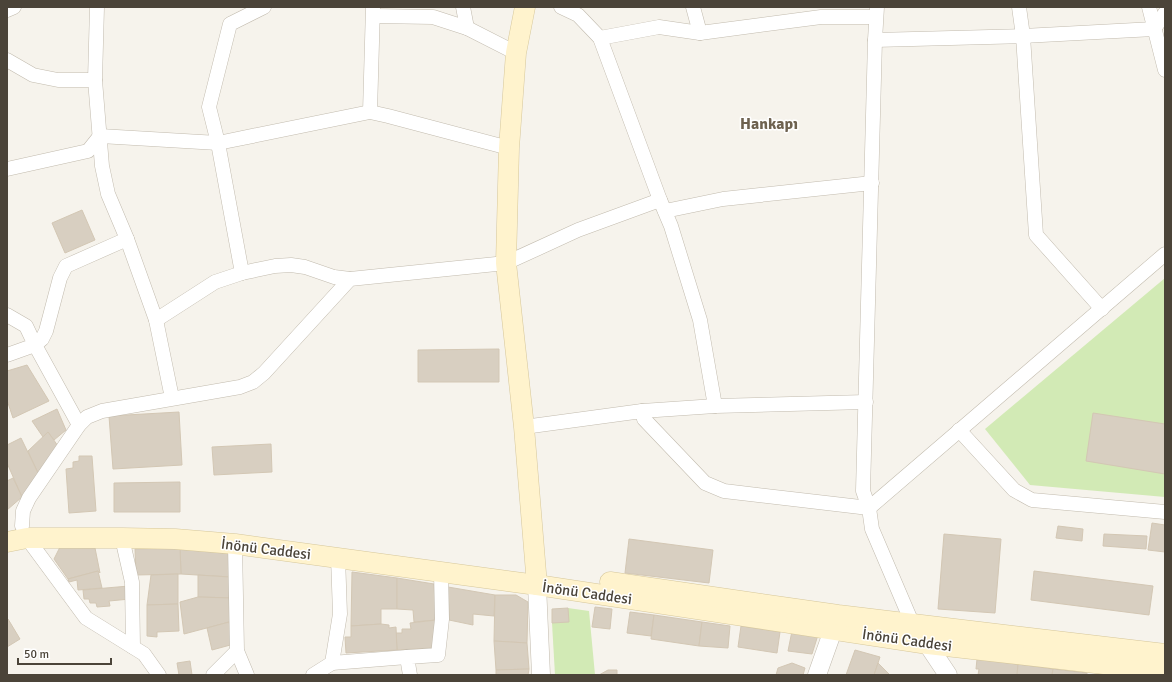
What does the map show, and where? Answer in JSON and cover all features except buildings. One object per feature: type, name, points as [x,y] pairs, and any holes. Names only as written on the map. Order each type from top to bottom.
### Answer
[{"type":"main road","points":[[525,7],[516,53],[509,148],[506,263],[524,427],[537,578]]},
{"type":"main road","name":"İnönü Caddesi","points":[[7,542],[19,531],[120,524],[236,531],[537,578],[836,622],[928,644],[1165,671]]},
{"type":"main road","name":"İnönü Caddesi","points":[[19,531],[122,538],[174,539],[235,544],[441,572],[537,578]]},
{"type":"main road","name":"İnönü Caddesi","points":[[836,622],[913,624],[1165,654]]},
{"type":"street","points":[[7,10],[14,7]]},
{"type":"street","points":[[97,7],[95,80],[102,166],[108,194],[127,239],[156,320],[172,398]]},
{"type":"street","points":[[242,273],[218,143],[209,107],[230,24],[264,7]]},
{"type":"street","points":[[463,7],[466,28]]},
{"type":"street","points":[[561,7],[578,15],[600,38],[671,226],[700,320],[714,406]]},
{"type":"street","points":[[693,7],[700,33]]},
{"type":"street","points":[[1019,7],[1023,36],[1036,235],[1102,309]]},
{"type":"street","points":[[1148,7],[1165,70]]},
{"type":"street","points":[[370,112],[374,11],[433,18],[466,28],[516,53]]},
{"type":"street","points":[[600,38],[659,27],[700,33],[822,17],[876,12],[863,491],[869,508],[872,529],[913,624],[948,675]]},
{"type":"street","points":[[1154,29],[1165,13]]},
{"type":"street","points":[[875,40],[1023,36],[1154,29]]},
{"type":"street","points":[[7,60],[33,75],[58,80],[95,80]]},
{"type":"street","points":[[100,136],[218,143],[370,112],[509,148]]},
{"type":"street","points":[[7,170],[88,151],[100,136]]},
{"type":"street","points":[[156,320],[215,282],[242,273],[275,266],[291,265],[305,267],[334,277],[350,280],[506,263],[578,230],[662,205],[872,183]]},
{"type":"street","points":[[7,355],[35,345],[42,339],[46,331],[60,278],[66,266],[127,239]]},
{"type":"street","points":[[642,411],[644,419],[705,483],[724,491],[869,508],[1165,254]]},
{"type":"street","points":[[159,675],[144,654],[86,618],[19,531],[23,511],[29,498],[79,425],[87,417],[102,411],[172,398],[240,388],[253,382],[264,373],[350,280]]},
{"type":"street","points":[[7,315],[26,326],[79,425]]},
{"type":"street","points":[[524,427],[642,411],[714,406],[866,402]]},
{"type":"street","points":[[959,430],[1014,490],[1032,500],[1165,512]]},
{"type":"street","points":[[122,538],[132,582],[133,647]]},
{"type":"street","points":[[235,544],[237,651],[247,675]]},
{"type":"street","points":[[332,663],[340,614],[338,557]]},
{"type":"street","points":[[313,675],[332,663],[438,655],[442,619],[441,572]]},
{"type":"street","points":[[537,578],[541,675]]},
{"type":"street","points":[[817,675],[836,622]]},
{"type":"street","points":[[213,675],[237,651]]},
{"type":"street","points":[[407,657],[410,675]]},
{"type":"green space","points":[[1165,278],[1165,497],[1030,485],[985,429]]},
{"type":"green space","points":[[568,608],[589,611],[595,675],[555,675],[552,623]]},
{"type":"district","name":"Hankapı","points":[[769,123]]}]
